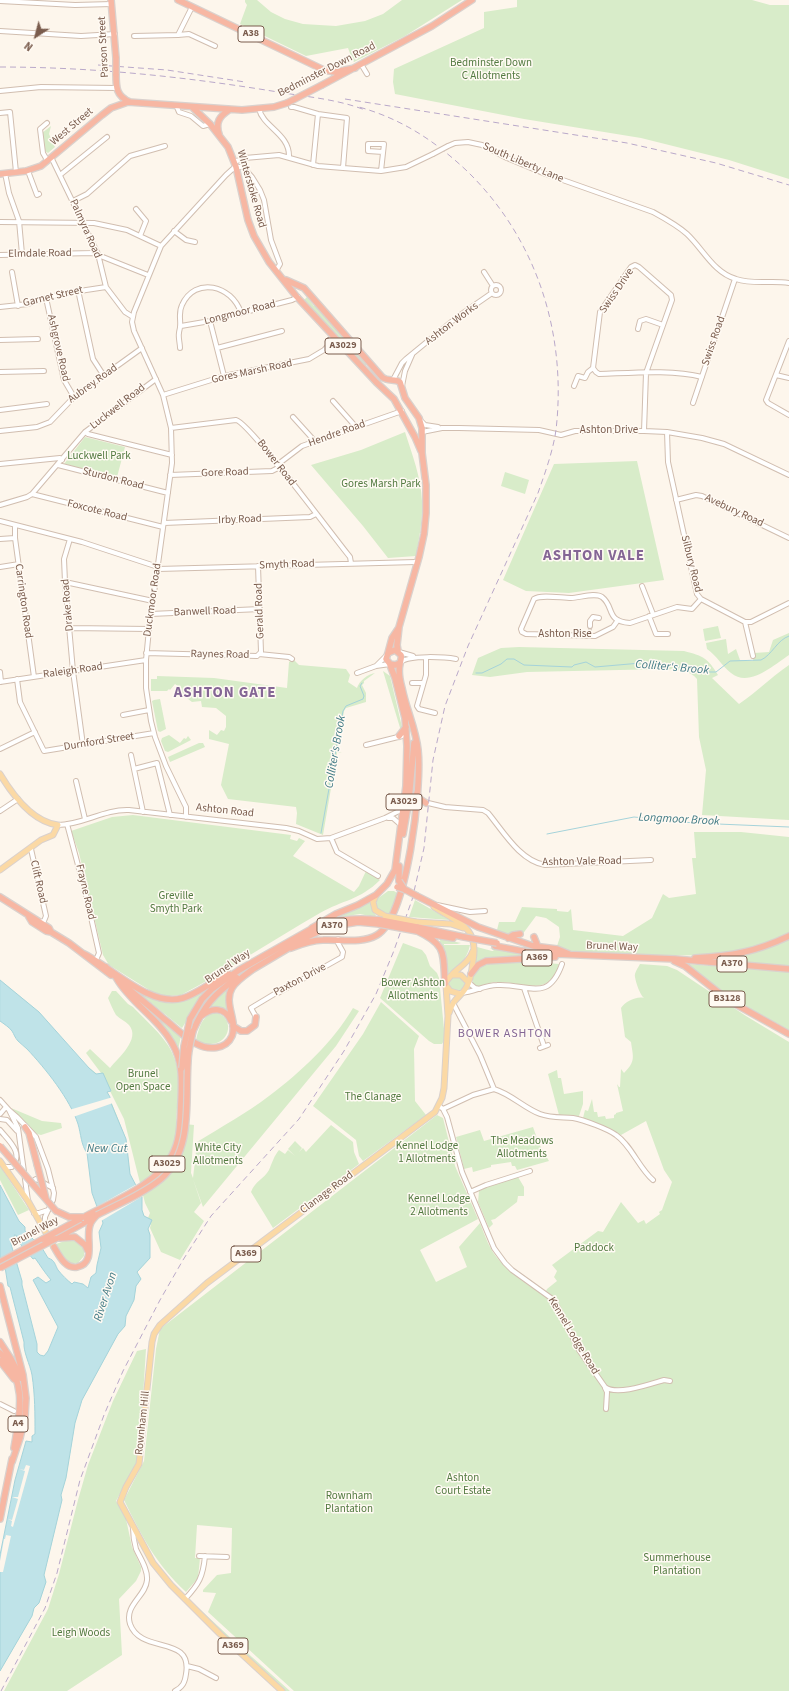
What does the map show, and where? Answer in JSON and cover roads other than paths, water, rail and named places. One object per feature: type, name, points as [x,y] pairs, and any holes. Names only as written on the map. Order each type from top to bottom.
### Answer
[{"type":"highway","name":"A38","points":[[178,0],[324,70],[335,72],[355,68]]},
{"type":"highway","name":"Bedminster Down Road","points":[[130,102],[230,110],[259,109],[289,105],[322,85],[432,26],[472,0]]},
{"type":"highway","name":"Parson Street","points":[[112,1],[116,58],[115,90]]},
{"type":"highway","points":[[322,85],[328,78],[328,74],[324,70]]},
{"type":"highway","points":[[115,90],[124,99],[130,102]]},
{"type":"highway","name":"West Street","points":[[2,173],[28,171],[36,168],[48,160],[111,108],[115,102],[115,90]]},
{"type":"highway","name":"West Street","points":[[111,108],[130,102]]},
{"type":"highway","name":"Winterstoke Road","points":[[192,107],[210,124],[228,147],[236,165],[248,220],[254,236],[276,271],[286,280],[297,296],[376,382],[390,393],[402,411],[422,453]]},
{"type":"highway","points":[[219,135],[218,122],[221,116],[230,110]]},
{"type":"highway","name":"West Street","points":[[17,171],[48,160]]},
{"type":"highway","name":"Winterstoke Road","points":[[286,280],[304,288],[382,377],[399,381],[407,402],[420,421],[426,485],[424,534],[399,627],[397,645],[398,651]]},
{"type":"highway","points":[[299,287],[296,289],[297,296],[304,297],[307,292]]},
{"type":"highway","points":[[392,380],[387,386],[390,393],[399,394],[402,387]]},
{"type":"highway","points":[[412,432],[416,434],[422,432]]},
{"type":"highway","name":"Winterstoke Road","points":[[414,572],[419,554]]},
{"type":"highway","name":"Winterstoke Road","points":[[388,654],[392,638],[399,627]]},
{"type":"highway","points":[[388,654],[393,650],[398,651]]},
{"type":"highway","name":"A3029","points":[[290,948],[315,940],[362,939],[373,937],[378,935],[389,922],[395,911],[405,876],[417,793],[419,756],[412,723],[402,690],[400,677],[401,656],[398,651]]},
{"type":"highway","name":"A3029","points":[[348,908],[358,904],[381,890],[391,878],[395,870],[407,769],[406,727],[395,678],[390,664],[386,659],[388,654]]},
{"type":"highway","points":[[390,664],[395,666],[400,662]]},
{"type":"highway","points":[[406,734],[411,729],[412,723]]},
{"type":"highway","points":[[399,736],[406,727]]},
{"type":"highway","name":"A3029","points":[[406,890],[399,881],[398,873],[409,800],[415,735]]},
{"type":"highway","points":[[417,793],[420,799],[426,803]]},
{"type":"highway","name":"A3029","points":[[312,928],[348,908],[379,887],[395,870]]},
{"type":"highway","name":"A3029","points":[[381,890],[397,887],[406,890],[424,901],[435,904],[468,922],[508,938],[538,947],[557,949],[576,956]]},
{"type":"highway","name":"A3029","points":[[0,897],[49,928],[51,932]]},
{"type":"highway","name":"A3029","points":[[30,917],[32,922],[46,931],[51,932],[106,970],[196,1044],[207,1048],[218,1047],[230,1039],[233,1026],[229,995],[235,984],[252,970]]},
{"type":"highway","name":"Brunel Way","points":[[0,1262],[142,1185],[157,1175],[172,1155],[180,1129],[184,1046],[190,1019],[202,1000],[212,989],[239,970],[312,928],[337,920],[358,917],[416,927],[533,953],[671,959]]},
{"type":"highway","name":"Brunel Way","points":[[0,1268],[147,1189],[160,1179],[176,1159],[184,1136],[188,1060],[193,1031],[207,1004],[220,991],[236,979],[309,936],[328,927],[381,920]]},
{"type":"highway","points":[[416,927],[440,947],[444,963],[446,984]]},
{"type":"highway","points":[[508,938],[513,935],[520,934]]},
{"type":"highway","points":[[671,959],[714,957],[752,951],[789,936]]},
{"type":"highway","points":[[534,937],[538,947]]},
{"type":"highway","name":"A3029","points":[[82,953],[96,960],[106,970]]},
{"type":"highway","name":"A369","points":[[471,974],[478,965],[486,961],[576,956]]},
{"type":"highway","name":"A370","points":[[671,959],[789,969]]},
{"type":"highway","name":"B3128","points":[[671,959],[685,966],[743,1009],[789,1034]]},
{"type":"highway","points":[[106,970],[161,999],[172,1000],[183,998],[223,976],[239,970]]},
{"type":"highway","name":"A3029","points":[[116,978],[122,988],[171,1041],[178,1054],[182,1068]]},
{"type":"highway","points":[[198,1019],[210,1010],[217,1009],[224,1012],[229,1017],[231,1023],[230,1039]]},
{"type":"highway","points":[[233,1026],[241,1031],[248,1031],[255,1025],[256,1017]]},
{"type":"highway","points":[[25,1127],[29,1133],[46,1200]]},
{"type":"highway","points":[[0,1146],[56,1211],[64,1216],[76,1218],[84,1217]]},
{"type":"highway","points":[[54,1247],[66,1264],[77,1267],[86,1262],[89,1253],[89,1226],[97,1215]]},
{"type":"highway","name":"A3029","points":[[55,1239],[75,1237],[85,1245],[89,1253]]},
{"type":"highway","name":"A4","points":[[0,1286],[23,1375],[25,1389],[25,1416],[12,1462]]},
{"type":"highway","points":[[0,1342],[11,1359],[25,1389]]},
{"type":"highway","name":"A4","points":[[0,1519],[12,1462],[20,1405],[18,1386],[13,1370],[1,1356]]},
{"type":"main road","points":[[0,774],[18,798],[42,819],[49,823],[58,825],[54,834],[41,840],[31,849],[0,870]]},
{"type":"main road","points":[[376,894],[373,902],[375,910],[381,920]]},
{"type":"main road","name":"A3029","points":[[424,901],[469,931]]},
{"type":"main road","points":[[416,927],[451,924],[469,931],[473,935],[474,944],[468,959],[451,975],[446,984],[452,993],[461,994]]},
{"type":"main road","name":"A369","points":[[448,1016],[452,1003],[461,994],[471,974],[475,951],[474,944]]},
{"type":"main road","points":[[451,975],[461,975],[468,982]]},
{"type":"main road","name":"A369","points":[[441,1107],[444,1088],[448,1016],[446,984]]},
{"type":"main road","name":"Clanage Road","points":[[152,1342],[154,1334],[160,1325],[207,1283],[441,1107]]},
{"type":"main road","points":[[0,1161],[28,1201],[54,1247]]},
{"type":"main road","name":"Rownham Hill","points":[[152,1342],[139,1464],[124,1491],[120,1502],[153,1563],[171,1585],[220,1634],[282,1691]]},
{"type":"street","points":[[0,1],[75,5],[112,1]]},
{"type":"street","points":[[178,34],[192,7]]},
{"type":"street","points":[[0,32],[81,36],[115,34]]},
{"type":"street","points":[[134,36],[189,34],[215,46]]},
{"type":"street","points":[[361,64],[367,74]]},
{"type":"street","points":[[0,91],[41,87],[115,90]]},
{"type":"street","points":[[289,105],[318,114],[347,118],[343,168]]},
{"type":"street","points":[[176,106],[179,112],[191,116],[203,126],[210,124]]},
{"type":"street","points":[[259,109],[263,118],[270,124],[289,148],[289,157]]},
{"type":"street","points":[[0,113],[10,112],[17,171]]},
{"type":"street","points":[[313,165],[318,114]]},
{"type":"street","name":"Palmyra Road","points":[[47,123],[40,129],[43,153],[60,175],[83,222],[98,254],[106,287],[125,312],[133,317]]},
{"type":"street","points":[[60,175],[107,137]]},
{"type":"street","name":"South Liberty Lane","points":[[236,165],[245,158],[270,155],[289,157],[313,165],[381,171],[406,167],[455,143],[468,142],[482,145],[507,158],[543,173],[653,212],[686,233],[717,269],[735,279],[748,282],[789,283]]},
{"type":"street","points":[[73,201],[87,194],[130,156],[165,146]]},
{"type":"street","points":[[381,171],[383,152]]},
{"type":"street","points":[[133,317],[160,246],[236,165],[243,167],[252,177],[264,200],[271,240],[280,264],[276,271]]},
{"type":"street","points":[[28,171],[32,187],[37,195],[39,194]]},
{"type":"street","points":[[2,173],[19,221],[22,254]]},
{"type":"street","points":[[136,209],[146,221],[140,236]]},
{"type":"street","points":[[0,222],[83,222],[111,226],[140,236],[160,246]]},
{"type":"street","points":[[174,231],[186,240],[195,242]]},
{"type":"street","name":"Elmdale Road","points":[[0,255],[93,253],[148,275]]},
{"type":"street","name":"Swiss Drive","points":[[593,368],[600,312],[631,267],[640,267],[671,295],[672,300],[646,373],[644,431]]},
{"type":"street","points":[[12,272],[18,306]]},
{"type":"street","points":[[484,272],[493,286],[491,289],[492,293],[499,294],[502,290],[498,285],[493,286]]},
{"type":"street","name":"Swiss Road","points":[[693,403],[735,279]]},
{"type":"street","name":"Garnet Street","points":[[0,307],[18,306],[78,290],[106,287]]},
{"type":"street","points":[[180,348],[180,310],[186,299],[193,293],[209,287],[220,289],[230,295],[236,302],[241,313]]},
{"type":"street","points":[[78,290],[93,359],[104,376]]},
{"type":"street","name":"Ashton Works","points":[[392,380],[402,363],[456,318],[492,293]]},
{"type":"street","name":"Longmoor Road","points":[[180,326],[210,321],[292,300],[297,296]]},
{"type":"street","name":"Ashgrove Road","points":[[46,298],[64,380],[74,397]]},
{"type":"street","name":"Luckwell Road","points":[[0,506],[32,494],[85,432],[156,379],[133,327],[133,317]]},
{"type":"street","points":[[638,329],[640,321],[646,319],[663,325]]},
{"type":"street","points":[[210,321],[224,376]]},
{"type":"street","points":[[217,348],[282,331]]},
{"type":"street","name":"Gores Marsh Road","points":[[163,395],[224,376],[309,359],[319,354],[335,338]]},
{"type":"street","points":[[0,340],[38,339]]},
{"type":"street","points":[[789,341],[766,400],[768,403],[789,415]]},
{"type":"street","name":"Aubrey Road","points":[[0,430],[37,427],[50,422],[65,404],[142,348]]},
{"type":"street","name":"Ashton Works","points":[[402,387],[406,370],[412,355]]},
{"type":"street","points":[[574,386],[578,376],[585,378],[588,372],[593,368],[599,374],[684,373],[702,377]]},
{"type":"street","points":[[0,372],[44,371]]},
{"type":"street","points":[[776,375],[789,378]]},
{"type":"street","name":"Duckmoor Road","points":[[156,379],[163,395],[171,428],[172,455],[146,653],[146,688],[154,733],[166,766],[186,807],[186,817]]},
{"type":"street","points":[[333,401],[356,427]]},
{"type":"street","points":[[0,410],[47,404]]},
{"type":"street","name":"Hendre Road","points":[[278,466],[302,446],[402,411]]},
{"type":"street","points":[[293,417],[312,438],[313,442]]},
{"type":"street","name":"Bower Road","points":[[171,428],[238,420],[256,438],[350,557],[351,563]]},
{"type":"street","points":[[420,421],[427,426],[442,428]]},
{"type":"street","name":"Ashton Drive","points":[[422,432],[442,428],[540,430],[561,435],[575,431],[667,432],[702,438],[724,444],[789,475]]},
{"type":"street","points":[[85,432],[172,455]]},
{"type":"street","name":"Silbury Road","points":[[667,432],[668,462],[696,589],[701,599],[745,622]]},
{"type":"street","points":[[0,464],[60,458],[62,460]]},
{"type":"street","name":"Sturdon Road","points":[[58,465],[168,493]]},
{"type":"street","name":"Gore Road","points":[[170,475],[272,471],[278,466]]},
{"type":"street","name":"Foxcote Road","points":[[32,494],[163,525]]},
{"type":"street","name":"Avebury Road","points":[[676,500],[696,495],[702,496],[789,538]]},
{"type":"street","name":"Irby Road","points":[[163,525],[310,517],[316,514]]},
{"type":"street","name":"Smyth Road","points":[[0,521],[70,539],[158,568],[416,562]]},
{"type":"street","name":"Carrington Road","points":[[15,525],[18,564],[34,677]]},
{"type":"street","points":[[0,539],[15,538]]},
{"type":"street","name":"Drake Road","points":[[70,539],[64,559],[65,582],[73,671],[83,745]]},
{"type":"street","points":[[0,567],[18,564]]},
{"type":"street","name":"Gerald Road","points":[[258,566],[261,652],[259,654]]},
{"type":"street","points":[[65,582],[153,601]]},
{"type":"street","points":[[642,586],[656,634],[668,634]]},
{"type":"street","name":"Ashton Rise","points":[[596,595],[605,601],[613,617],[618,620],[609,629],[595,636],[590,634],[526,634],[522,632],[521,629],[534,599],[538,596],[559,598],[596,595]]},
{"type":"street","points":[[618,620],[630,623],[677,607],[692,609],[701,599]]},
{"type":"street","points":[[753,656],[745,622],[750,622],[789,603]]},
{"type":"street","name":"Banwell Road","points":[[151,614],[260,610]]},
{"type":"street","points":[[590,626],[590,621],[593,617],[599,618]]},
{"type":"street","points":[[70,628],[149,629]]},
{"type":"street","points":[[398,651],[414,657],[456,659]]},
{"type":"street","name":"Raynes Road","points":[[146,653],[257,656],[259,654],[289,657],[292,659]]},
{"type":"street","points":[[376,666],[388,654]]},
{"type":"street","points":[[400,662],[414,657]]},
{"type":"street","points":[[426,658],[426,671],[418,707],[435,713]]},
{"type":"street","name":"Raleigh Road","points":[[1,682],[146,660]]},
{"type":"street","points":[[357,673],[376,666],[390,664]]},
{"type":"street","points":[[0,672],[1,682]]},
{"type":"street","points":[[0,749],[35,732],[20,702],[17,679]]},
{"type":"street","points":[[412,683],[423,683]]},
{"type":"street","points":[[123,715],[149,710]]},
{"type":"street","name":"Durnford Street","points":[[35,732],[44,751],[154,733]]},
{"type":"street","points":[[366,745],[406,734]]},
{"type":"street","points":[[131,755],[143,812]]},
{"type":"street","points":[[134,769],[157,763],[170,815]]},
{"type":"street","points":[[76,781],[86,819]]},
{"type":"street","points":[[405,794],[409,800]]},
{"type":"street","points":[[0,811],[18,798]]},
{"type":"street","name":"Ashton Vale Road","points":[[409,800],[445,807],[483,810],[488,813],[524,856],[538,864],[545,865],[651,860]]},
{"type":"street","points":[[379,869],[377,875],[337,852],[331,838],[386,818],[403,809]]},
{"type":"street","name":"Ashton Road","points":[[58,825],[121,810],[286,828],[299,831],[317,839],[331,838]]},
{"type":"street","points":[[386,818],[393,818],[401,825]]},
{"type":"street","name":"Frayne Road","points":[[67,824],[86,895],[99,953],[96,960]]},
{"type":"street","name":"Clift Road","points":[[31,849],[47,922]]},
{"type":"street","points":[[435,904],[470,912],[485,911]]},
{"type":"street","name":"Clift Road","points":[[40,922],[44,921],[46,916]]},
{"type":"street","name":"Paxton Drive","points":[[256,1017],[251,1008],[342,957],[343,952],[338,943],[338,939]]},
{"type":"street","points":[[461,994],[498,984],[524,988],[539,988],[550,984],[557,977],[562,964]]},
{"type":"street","points":[[468,982],[475,988],[480,989]]},
{"type":"street","points":[[524,988],[544,1046]]},
{"type":"street","points":[[452,1003],[480,1055],[494,1089]]},
{"type":"street","points":[[441,1107],[494,1089],[506,1094],[540,1114],[576,1118],[614,1134],[620,1138],[645,1173],[653,1180]]},
{"type":"street","points":[[0,1100],[32,1133],[40,1145],[53,1188],[53,1200],[44,1223],[45,1231]]},
{"type":"street","points":[[0,1114],[6,1107]]},
{"type":"street","points":[[6,1107],[16,1124],[20,1135],[28,1201]]},
{"type":"street","name":"Kennel Lodge Road","points":[[441,1107],[447,1117],[460,1167],[489,1239],[497,1254],[512,1270],[551,1298],[557,1306],[579,1350],[605,1387],[607,1392],[606,1410]]},
{"type":"street","points":[[0,1119],[10,1122],[20,1135]]},
{"type":"street","points":[[0,1130],[14,1147],[17,1154],[15,1163],[12,1166],[5,1167]]},
{"type":"street","points":[[470,1192],[486,1185],[530,1171]]},
{"type":"street","points":[[27,1189],[30,1182],[36,1179],[53,1188]]},
{"type":"street","points":[[34,1213],[48,1210]]},
{"type":"street","name":"Kennel Lodge Road","points":[[605,1387],[609,1390],[621,1391],[664,1380],[670,1381]]},
{"type":"street","points":[[0,1404],[14,1411]]},
{"type":"street","points":[[133,1527],[133,1538],[147,1573],[147,1580],[146,1586],[130,1610],[130,1624],[134,1631],[142,1639],[173,1648],[181,1652],[186,1658],[187,1666],[183,1685],[175,1691]]},
{"type":"street","points":[[199,1556],[227,1557]]},
{"type":"street","points":[[185,1599],[199,1583],[205,1556]]},
{"type":"street","points":[[187,1666],[199,1669],[216,1678]]},
{"type":"water","points":[[0,980],[39,1012],[89,1068],[96,1074],[103,1073],[111,1091],[107,1092],[126,1139],[130,1174],[142,1197],[142,1210],[144,1216],[152,1220],[148,1229],[150,1235],[150,1258],[137,1272],[141,1279],[136,1286],[134,1300],[126,1316],[125,1326],[118,1334],[82,1400],[75,1423],[66,1478],[61,1495],[62,1500],[44,1575],[46,1582],[39,1603],[34,1608],[32,1616],[0,1671],[0,1555],[15,1480],[26,1441],[32,1442],[32,1436],[35,1434],[32,1375],[10,1287],[8,1286],[5,1267],[0,1257],[0,1185],[19,1221],[25,1227],[25,1231],[42,1248],[48,1258],[53,1261],[58,1270],[72,1284],[74,1282],[83,1284],[88,1288],[91,1277],[96,1273],[101,1248],[99,1232],[103,1223],[92,1193],[87,1153],[82,1143],[78,1124],[69,1104],[41,1065],[17,1040],[11,1030],[0,1021]],"holes":[[[15,1235],[17,1236],[15,1238],[33,1259],[35,1258],[51,1280],[46,1283],[38,1277],[33,1280],[58,1327],[48,1351],[44,1356],[37,1352],[37,1344],[22,1281],[11,1244]]]},
{"type":"waterway","name":"Colliter's Brook","points":[[476,673],[482,673],[501,664],[507,659],[514,659],[524,665],[572,667],[574,665],[586,662],[595,667],[641,663],[698,669],[703,672],[716,672],[730,661],[761,660],[765,658],[781,641],[789,636]]},
{"type":"waterway","name":"Colliter's Brook","points":[[321,833],[343,711],[346,706],[363,699],[364,696],[360,686],[362,683]]},
{"type":"waterway","name":"Longmoor Brook","points":[[547,834],[634,817],[694,823],[789,827]]},
{"type":"tunnel","points":[[590,626],[590,631]]},
{"type":"railway","points":[[98,65],[167,70],[245,82]]},
{"type":"railway","points":[[0,67],[35,67],[175,77],[322,99],[344,103],[365,110]]},
{"type":"railway","points":[[345,99],[627,143],[716,163],[789,185]]},
{"type":"railway","points":[[1,1691],[45,1608],[57,1573],[80,1480],[104,1415],[123,1371],[160,1300],[211,1216],[299,1119],[344,1051],[376,994],[393,953],[412,900],[424,848],[433,760],[445,706],[468,646],[538,493],[553,446],[556,430],[558,394],[557,359],[551,324],[542,290],[529,258],[512,227],[491,198],[467,171],[443,150],[404,125],[390,118],[359,107]]},
{"type":"district","name":"ASHTON VALE","points":[[594,557]]},
{"type":"district","name":"ASHTON GATE","points":[[225,694]]},
{"type":"district","name":"BOWER ASHTON","points":[[505,1034]]},
{"type":"park label","name":"Bedminster Down C Allotments","points":[[491,70]]},
{"type":"park label","name":"Luckwell Park","points":[[99,457]]},
{"type":"park label","name":"Gores Marsh Park","points":[[381,485]]},
{"type":"park label","name":"Greville Smyth Park","points":[[176,903]]},
{"type":"park label","name":"Bower Ashton Allotments","points":[[413,990]]},
{"type":"park label","name":"Brunel Open Space","points":[[143,1081]]},
{"type":"park label","name":"The Clanage","points":[[373,1098]]},
{"type":"park label","name":"The Meadows Allotments","points":[[522,1148]]},
{"type":"park label","name":"Kennel Lodge 1 Allotments","points":[[427,1153]]},
{"type":"park label","name":"White City Allotments","points":[[218,1155]]},
{"type":"park label","name":"Kennel Lodge 2 Allotments","points":[[439,1206]]},
{"type":"park label","name":"Paddock","points":[[594,1249]]},
{"type":"park label","name":"Ashton Court Estate","points":[[463,1485]]},
{"type":"park label","name":"Rownham Plantation","points":[[349,1503]]},
{"type":"park label","name":"Summerhouse Plantation","points":[[677,1565]]},
{"type":"park label","name":"Leigh Woods","points":[[81,1634]]},
{"type":"water label","name":"New Cut","points":[[107,1149]]},
{"type":"water label","name":"River Avon","points":[[106,1297]]}]
